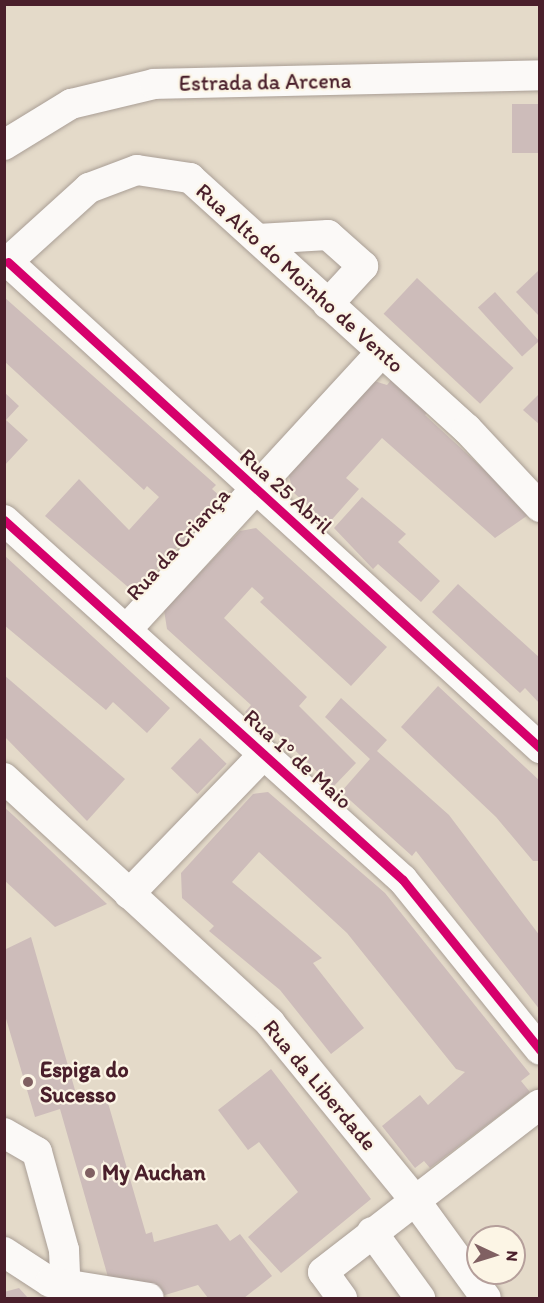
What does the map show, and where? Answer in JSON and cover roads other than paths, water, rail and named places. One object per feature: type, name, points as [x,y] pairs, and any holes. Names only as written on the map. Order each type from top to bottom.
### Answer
[{"type":"street","name":"Estrada da Arcena","points":[[4,145],[71,104],[154,84],[540,75]]},
{"type":"street","name":"Rua Alto do Moinho de Vento","points":[[6,263],[89,188],[137,170],[190,178],[466,429],[540,507]]},
{"type":"street","points":[[258,239],[328,235],[363,266],[328,304]]},
{"type":"street","name":"Rua 25 Abril","points":[[6,263],[540,748]]},
{"type":"street","name":"Rua da Criança","points":[[126,630],[381,353]]},
{"type":"street","name":"Rua 1º de Maio","points":[[4,520],[403,880],[540,1050]]},
{"type":"street","points":[[129,894],[264,754]]},
{"type":"street","name":"Rua da Liberdade","points":[[4,778],[270,1023],[414,1199],[486,1299]]},
{"type":"street","points":[[342,1299],[323,1272],[414,1199],[540,1104]]},
{"type":"street","points":[[4,1133],[37,1152],[64,1250],[66,1291]]},
{"type":"street","points":[[372,1232],[420,1299]]},
{"type":"street","points":[[4,1252],[39,1279],[66,1291],[149,1299]]},
{"type":"place","name":"Espiga do Sucesso","points":[[28,1082]]},
{"type":"place","name":"My Auchan","points":[[90,1173]]}]
